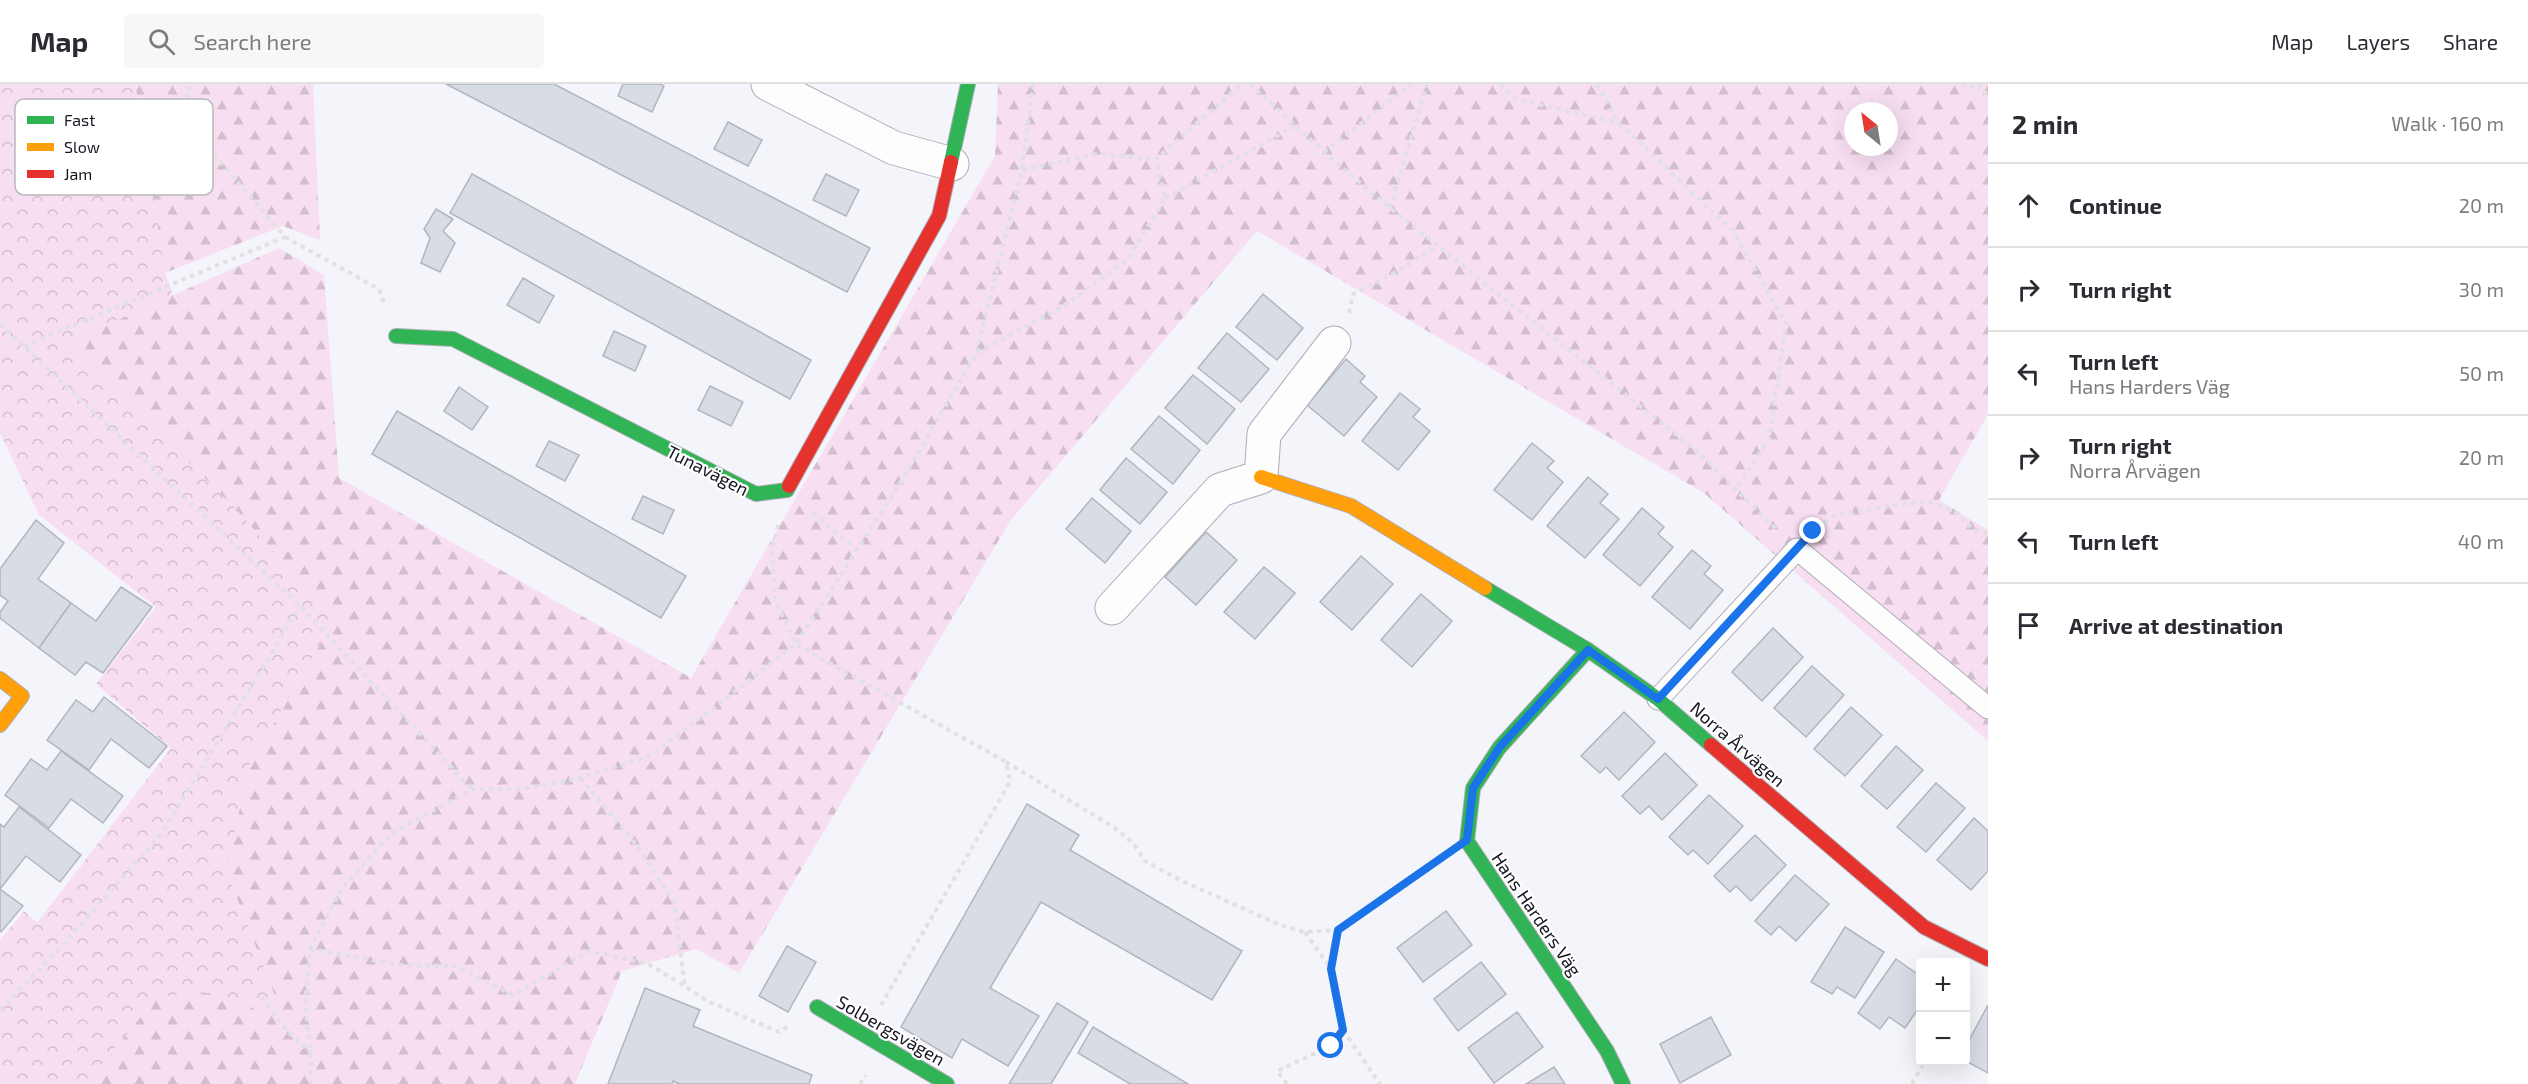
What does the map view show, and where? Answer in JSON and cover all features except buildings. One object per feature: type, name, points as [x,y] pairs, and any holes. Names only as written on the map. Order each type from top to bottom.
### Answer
[{"type":"street","points":[[768,84],[894,148],[951,164]]},
{"type":"street","points":[[787,490],[939,216],[968,84]]},
{"type":"street","name":"Tunavägen","points":[[396,336],[453,339],[756,494],[787,490]]},
{"type":"street","points":[[1112,608],[1220,490],[1262,477],[1264,434],[1334,343]]},
{"type":"street","name":"Norra Årvägen","points":[[1262,477],[1351,506],[1588,650],[1658,699],[1924,927],[1988,959]]},
{"type":"street","points":[[1467,840],[1473,788],[1499,748],[1588,650]]},
{"type":"street","points":[[0,679],[22,696],[0,725]]},
{"type":"street","name":"Hans Harders Väg","points":[[1467,840],[1607,1051],[1623,1084]]},
{"type":"street","name":"Solbergsvägen","points":[[817,1008],[947,1084]]},
{"type":"lane","points":[[1658,699],[1797,549],[1988,708]]},
{"type":"path","points":[[187,99],[190,84]]},
{"type":"path","points":[[311,1084],[311,1054],[305,1005],[310,949],[342,888],[391,834],[472,789],[525,789],[580,778],[652,755],[796,644],[899,485],[976,354],[1022,170],[1033,84]]},
{"type":"path","points":[[1022,170],[1096,154],[1156,159],[1242,84]]},
{"type":"path","points":[[1250,84],[1324,152],[1390,208],[1698,452],[1797,549],[1813,531],[1835,516],[1901,504],[1929,502],[1955,512],[1973,529],[1988,533]]},
{"type":"path","points":[[1324,152],[1412,84]]},
{"type":"path","points":[[1390,208],[1427,84]]},
{"type":"path","points":[[1501,84],[1515,99],[1619,123]]},
{"type":"path","points":[[1597,84],[1619,123],[1733,231],[1786,324],[1769,439],[1736,489]]},
{"type":"path","points":[[1961,84],[1980,86],[1988,94]]},
{"type":"path","points":[[976,354],[1062,307],[1128,259],[1165,198],[1295,126]]},
{"type":"path","points":[[213,154],[285,237],[379,289],[396,336]]},
{"type":"path","points":[[1156,159],[1165,198]]},
{"type":"path","points":[[24,346],[285,237]]},
{"type":"path","points":[[1334,343],[1347,325],[1353,294],[1398,271],[1438,245]]},
{"type":"path","points":[[0,324],[300,606],[472,789]]},
{"type":"path","points":[[856,550],[787,490],[772,550],[775,600],[796,644],[1006,762],[1115,828],[1133,843],[1145,861],[1190,884],[1280,925],[1304,932],[1338,930],[1467,840]]},
{"type":"path","points":[[0,1010],[61,947],[162,833],[300,606]]},
{"type":"path","points":[[864,1034],[1010,782],[1006,762]]},
{"type":"path","points":[[580,778],[636,844],[674,902],[685,986]]},
{"type":"path","points":[[1338,930],[1331,969],[1343,1030],[1380,1084]]},
{"type":"path","points":[[1304,932],[1331,969]]},
{"type":"path","points":[[310,949],[401,965],[456,966],[513,995],[589,951],[648,964],[707,1001],[779,1032],[817,1008]]},
{"type":"path","points":[[261,997],[289,1033],[311,1054]]},
{"type":"path","points":[[1287,1084],[1277,1071],[1331,1046],[1343,1030]]},
{"type":"path","points":[[1912,1084],[1922,1066]]},
{"type":"green space","points":[[0,84],[135,84],[137,99],[15,99],[15,195],[153,195],[165,273],[173,295],[68,342],[234,507],[334,620],[249,766],[226,870],[275,996],[262,1012],[216,992],[157,997],[86,1084],[0,1084],[0,940],[24,911],[37,923],[171,748],[96,684],[156,607],[39,515],[0,433]]},
{"type":"green space","points":[[135,84],[313,84],[320,240],[283,226],[165,273],[153,195],[213,195],[213,99],[137,99]]},
{"type":"green space","points":[[998,84],[1988,84],[1988,414],[1939,500],[1988,530],[1988,741],[1704,493],[1257,231],[1011,520],[739,973],[696,949],[622,971],[575,1084],[86,1084],[157,997],[216,992],[262,1012],[275,996],[226,870],[249,766],[334,620],[68,342],[279,248],[324,275],[339,478],[691,678],[995,156]]},
{"type":"traffic: fast","points":[[951,162],[968,84]]},
{"type":"traffic: fast","points":[[396,336],[453,339],[756,494],[787,490],[789,486]]},
{"type":"traffic: fast","points":[[1485,588],[1588,650],[1658,699],[1711,745]]},
{"type":"traffic: fast","points":[[1588,650],[1499,748],[1473,788],[1467,841],[1607,1051],[1623,1084]]},
{"type":"traffic: fast","points":[[817,1007],[947,1084]]},
{"type":"traffic: slow","points":[[1261,477],[1351,506],[1485,588]]},
{"type":"traffic: slow","points":[[0,679],[22,696],[0,725]]},
{"type":"traffic: jam","points":[[789,486],[939,216],[951,162]]},
{"type":"traffic: jam","points":[[1711,745],[1924,927],[1988,959]]},
{"type":"route","points":[[1331,1046],[1343,1030],[1331,969],[1338,930],[1467,840],[1473,788],[1499,748],[1588,650],[1658,699],[1813,531]]}]
